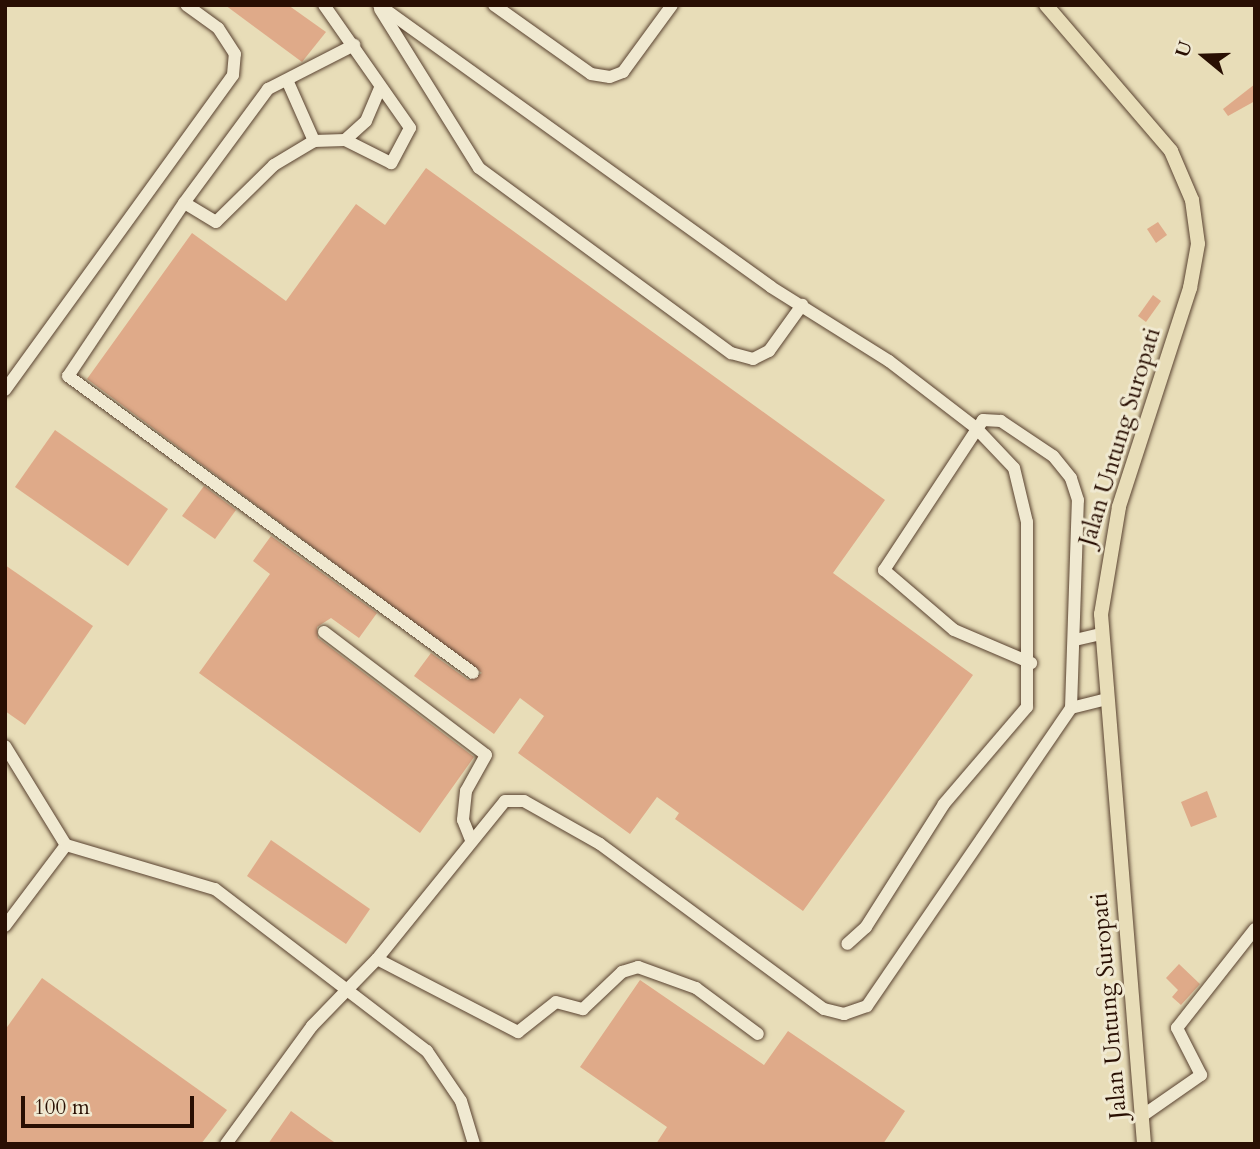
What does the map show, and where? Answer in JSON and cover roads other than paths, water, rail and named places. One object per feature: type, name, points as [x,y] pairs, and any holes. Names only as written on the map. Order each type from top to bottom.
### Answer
[{"type":"main road","name":"Jalan Untung Suropati","points":[[1046,5],[1171,151],[1192,200],[1198,244],[1190,288],[1119,507],[1107,560],[1102,634],[1144,1144]]},
{"type":"street","points":[[5,390],[233,75],[235,54],[218,28],[186,5]]},
{"type":"street","points":[[184,203],[216,222],[274,165],[314,141],[345,140],[386,163],[399,158],[410,128],[324,5]]},
{"type":"street","points":[[378,5],[976,428],[1014,468],[1025,492],[1029,553],[1023,594],[1031,663],[1027,707],[944,804],[866,928],[848,944]]},
{"type":"street","points":[[378,5],[479,168],[731,353],[753,359],[769,351],[802,305]]},
{"type":"street","points":[[494,5],[591,74],[610,77],[623,72],[672,5]]},
{"type":"street","points":[[354,45],[287,80],[252,107],[68,376],[473,673]]},
{"type":"street","points":[[287,80],[314,141]]},
{"type":"street","points":[[345,140],[366,121],[380,88]]},
{"type":"street","points":[[226,1144],[346,990],[377,960],[505,801],[537,804],[811,1001],[833,1013],[854,1013],[880,993],[1071,708],[1075,640],[1070,591],[1078,500],[1071,478],[1053,456],[1001,421],[983,420],[884,570],[954,630],[1031,663]]},
{"type":"street","points":[[324,632],[486,755],[466,791],[463,820],[471,840]]},
{"type":"street","points":[[1075,640],[1102,634]]},
{"type":"street","points":[[1071,708],[1107,699]]},
{"type":"street","points":[[5,746],[66,845],[215,890],[346,990],[446,1072],[474,1144]]},
{"type":"street","points":[[5,926],[66,845]]},
{"type":"street","points":[[1142,1116],[1200,1075],[1177,1028],[1255,929]]},
{"type":"street","points":[[377,960],[518,1032],[556,1002],[587,1007],[622,972],[638,967],[696,988],[758,1034]]}]
